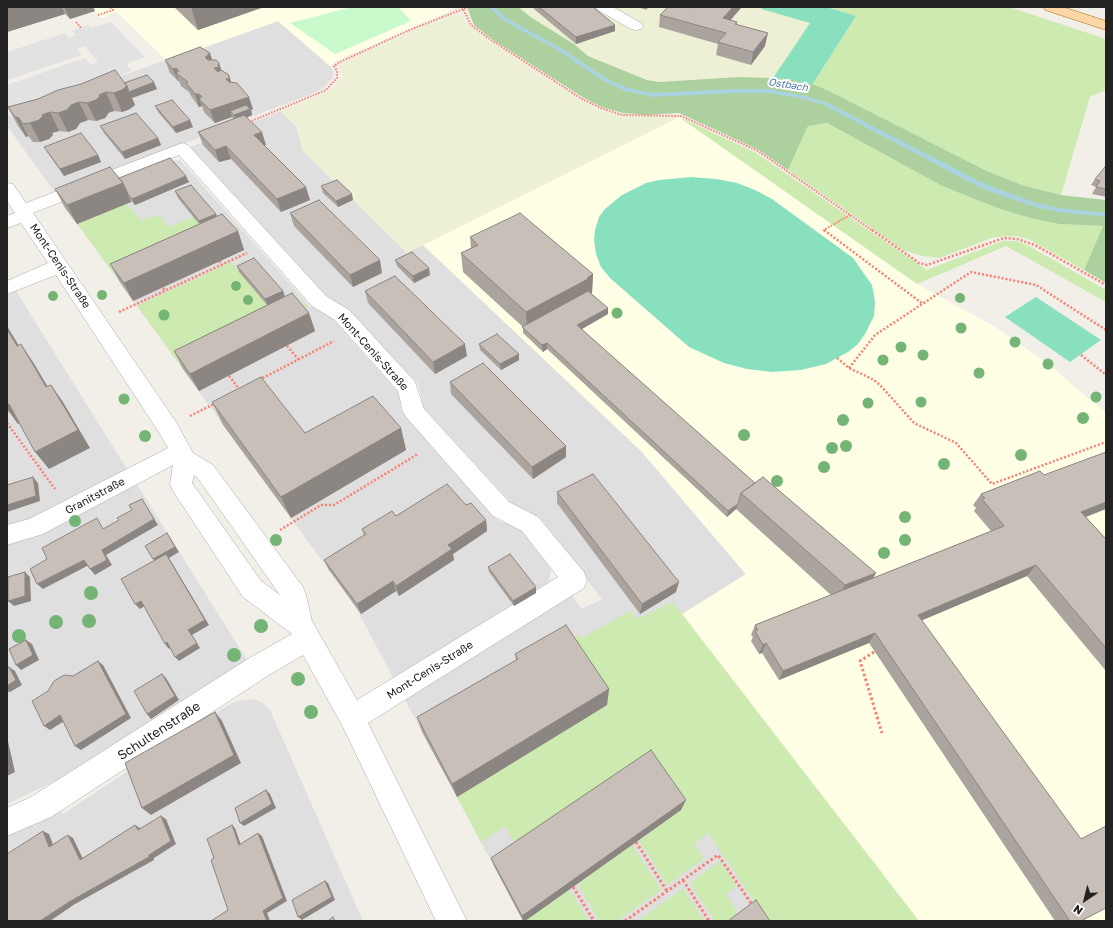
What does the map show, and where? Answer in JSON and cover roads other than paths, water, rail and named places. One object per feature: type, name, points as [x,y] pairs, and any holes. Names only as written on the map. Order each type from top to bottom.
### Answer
[{"type":"main road","points":[[1050,7],[1106,26]]},
{"type":"main road","points":[[1077,7],[1106,16]]},
{"type":"street","points":[[603,7],[636,26]]},
{"type":"street","name":"Mont-Cenis-Straße","points":[[7,222],[24,213],[182,148],[319,301],[342,316],[408,388],[414,412],[441,440],[501,509],[530,524],[575,580],[352,718]]},
{"type":"street","name":"Mont-Cenis-Straße","points":[[7,188],[168,428],[183,455],[205,471],[294,595],[304,631],[352,718],[452,921]]},
{"type":"street","points":[[7,288],[59,266]]},
{"type":"street","name":"Mont-Cenis-Straße","points":[[183,455],[182,484],[252,589],[304,631]]},
{"type":"street","name":"Granitstraße","points":[[7,535],[34,527],[183,455]]},
{"type":"street","name":"Schultenstraße","points":[[7,822],[40,807],[260,666],[304,631]]},
{"type":"waterway","name":"Ostbach","points":[[491,7],[506,20],[557,48],[607,81],[627,90],[653,95],[733,91],[769,91],[804,97],[826,104],[977,183],[996,191],[1035,205],[1059,210],[1106,215]]}]
